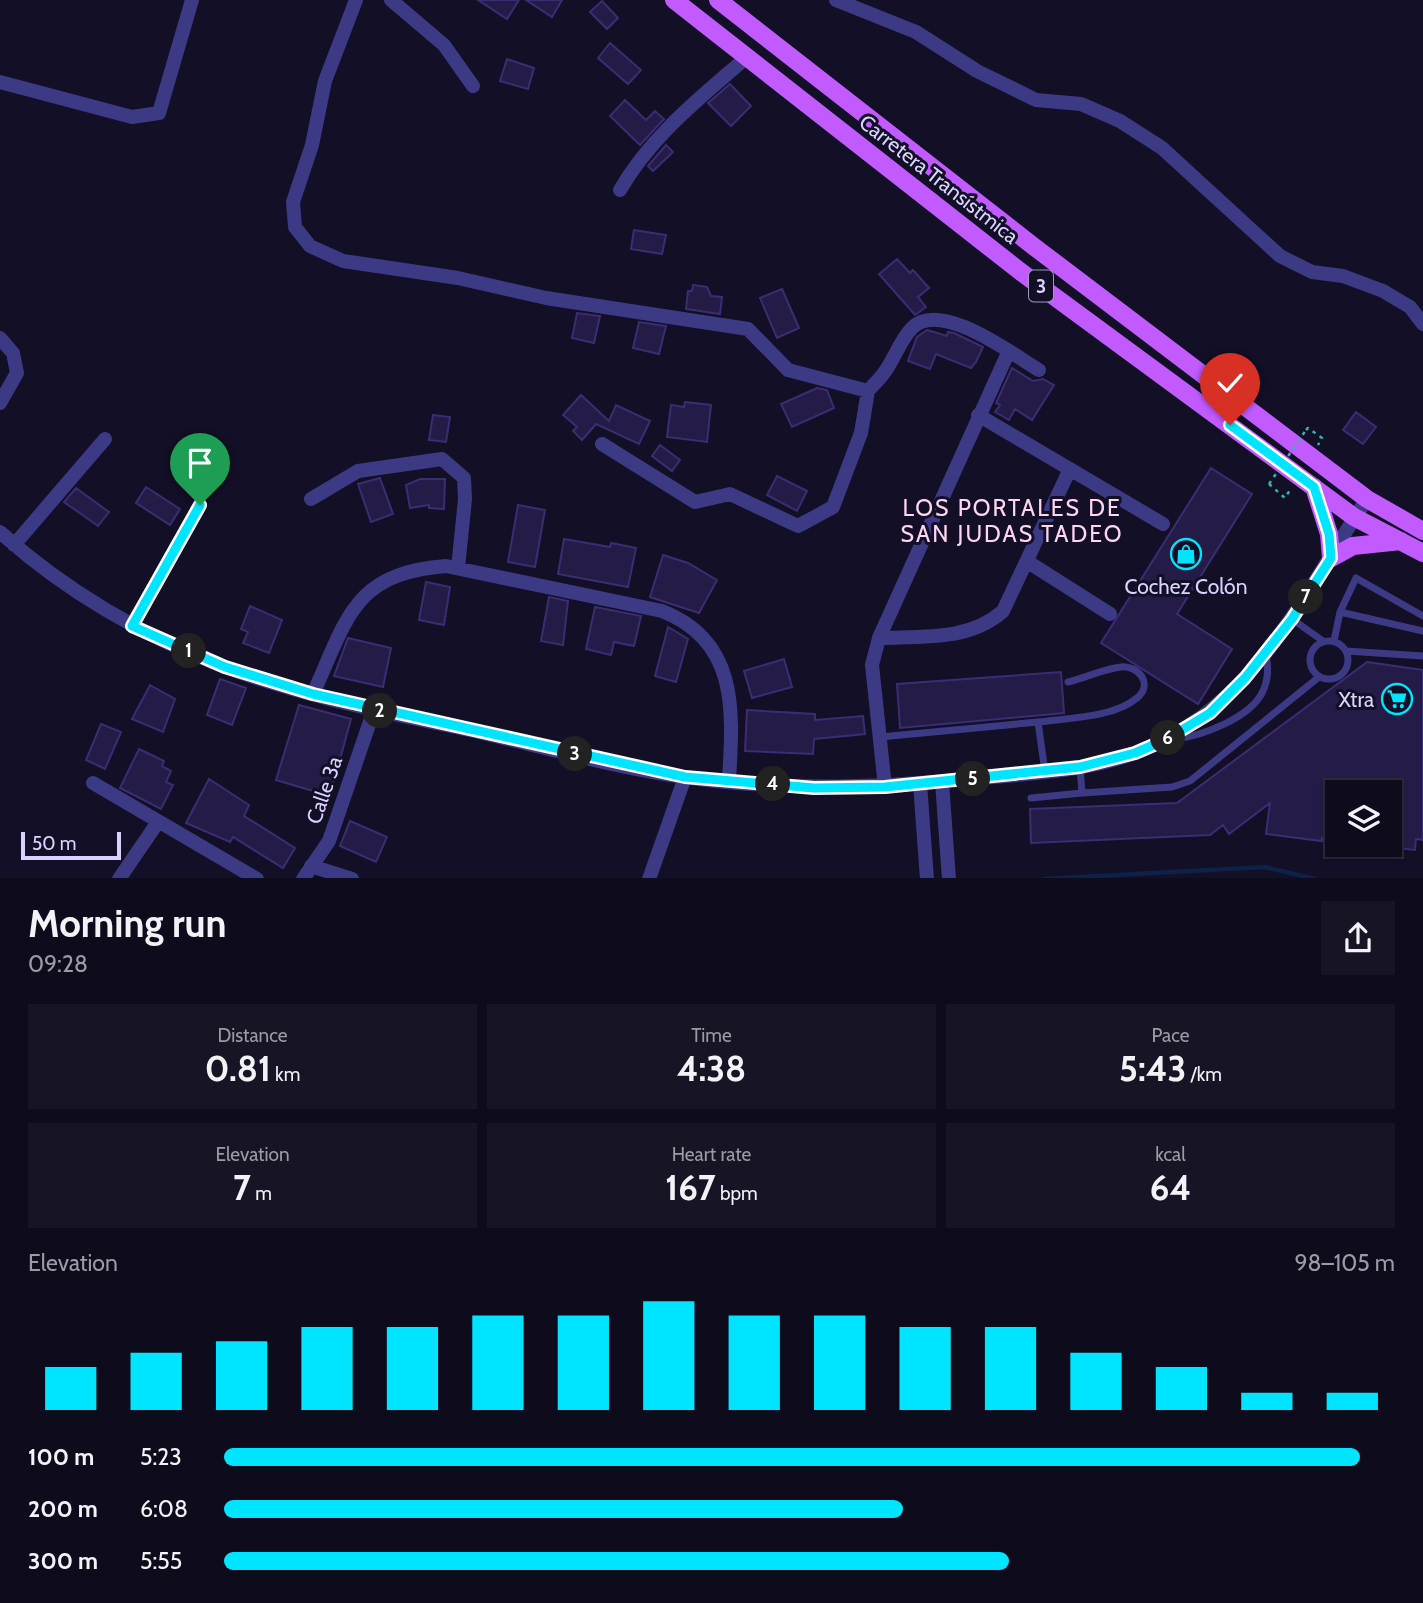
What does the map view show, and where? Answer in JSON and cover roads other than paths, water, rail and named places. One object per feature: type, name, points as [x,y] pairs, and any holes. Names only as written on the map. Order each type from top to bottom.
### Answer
[{"type":"main road","name":"Carretera Transístmica","points":[[674,0],[1021,272],[1354,517],[1423,552]]},
{"type":"main road","name":"Carretera Transístmica","points":[[718,0],[1037,249],[1367,499],[1423,530]]},
{"type":"main road","points":[[1314,487],[1329,534],[1331,558],[1353,547],[1403,541]]},
{"type":"street","points":[[0,82],[132,117],[159,113],[192,0]]},
{"type":"street","points":[[356,0],[325,81],[312,145],[293,202],[295,227],[310,246],[343,261],[458,278],[546,298],[748,329],[788,370],[868,391]]},
{"type":"street","points":[[391,0],[444,45],[473,86]]},
{"type":"street","points":[[836,0],[860,5],[916,32],[977,71],[1036,100],[1081,104],[1120,121],[1162,148],[1280,256],[1312,272],[1343,276],[1383,291],[1410,307],[1423,324]]},
{"type":"street","points":[[620,190],[637,160],[685,111],[747,57]]},
{"type":"street","points":[[602,444],[695,502],[730,494],[798,526],[833,506],[861,433],[868,391],[885,371],[912,327],[927,319],[938,318],[958,324],[1039,370]]},
{"type":"street","points":[[0,338],[13,354],[18,373],[0,403]]},
{"type":"street","points":[[885,787],[872,665],[879,638],[1008,353]]},
{"type":"street","points":[[978,415],[1163,524]]},
{"type":"street","points":[[14,545],[105,439]]},
{"type":"street","points":[[311,499],[358,471],[442,459],[464,478],[465,499],[458,568]]},
{"type":"street","points":[[879,638],[966,633],[989,624],[1003,611],[1070,469]]},
{"type":"street","points":[[0,532],[14,545],[132,626],[225,667],[313,694],[685,777],[814,788],[885,787],[1080,767],[1114,761],[1165,740],[1210,713],[1266,653],[1292,619],[1367,499]]},
{"type":"street","points":[[132,626],[200,505]]},
{"type":"street","points":[[1028,562],[1110,614]]},
{"type":"street","points":[[313,694],[359,600],[384,579],[413,568],[458,568],[662,611],[694,629],[718,660],[730,692],[733,714],[729,780]]},
{"type":"street","name":"Calle 3a","points":[[307,872],[329,841],[374,709]]},
{"type":"street","points":[[649,878],[685,777]]},
{"type":"street","points":[[943,782],[949,878]]},
{"type":"street","points":[[93,783],[257,878]]},
{"type":"street","points":[[920,784],[927,878]]},
{"type":"street","points":[[119,878],[158,822]]},
{"type":"street","points":[[307,872],[352,878]]},
{"type":"lane","points":[[1334,641],[1340,612],[1356,578],[1423,616]]},
{"type":"lane","points":[[1340,612],[1423,631]]},
{"type":"lane","points":[[1292,619],[1323,642]]},
{"type":"lane","points":[[1334,641],[1346,651],[1349,661],[1338,678],[1329,680],[1319,677],[1312,669],[1310,658],[1314,648],[1323,642],[1334,641]]},
{"type":"lane","points":[[1346,651],[1423,656]]},
{"type":"lane","points":[[1165,740],[1206,734],[1258,700],[1264,690],[1268,670],[1266,653]]},
{"type":"lane","points":[[880,737],[1038,722],[1110,710],[1138,698],[1144,688],[1143,678],[1138,670],[1121,667],[1068,682]]},
{"type":"lane","points":[[1031,798],[1172,788],[1190,781],[1319,677]]},
{"type":"lane","points":[[1038,722],[1045,772]]},
{"type":"lane","points":[[1080,767],[1082,793]]},
{"type":"waterway","points":[[1062,878],[1265,867],[1311,878]]},
{"type":"place","name":"Cochez Colón","points":[[1186,554]]},
{"type":"place","name":"Xtra","points":[[1397,699]]},
{"type":"district","name":"LOS PORTALES DE SAN JUDAS TADEO","points":[[1012,521]]}]
